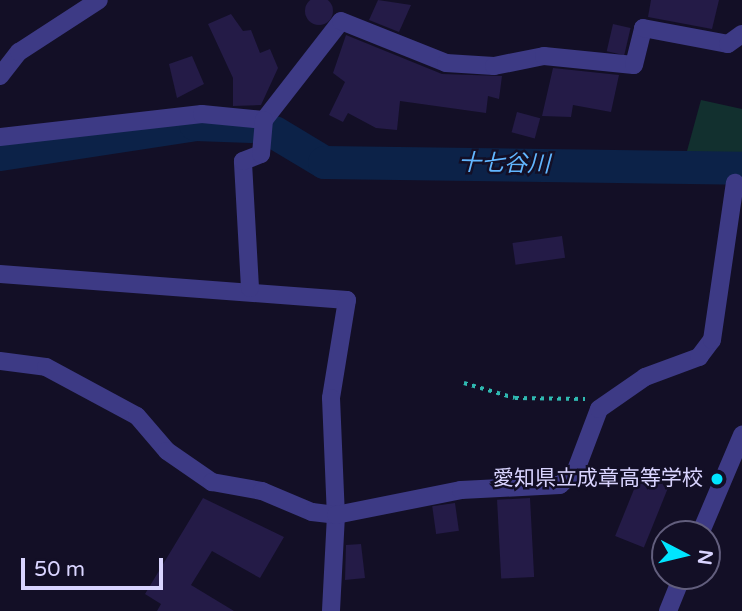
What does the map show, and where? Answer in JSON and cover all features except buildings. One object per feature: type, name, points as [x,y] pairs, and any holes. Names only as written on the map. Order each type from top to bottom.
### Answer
[{"type":"street","points":[[0,76],[19,52],[99,0]]},
{"type":"street","points":[[250,288],[243,161],[261,154],[264,120],[341,21],[446,63],[494,66],[544,56],[635,65],[643,28],[728,44],[742,34]]},
{"type":"street","points":[[0,136],[202,114],[264,120]]},
{"type":"street","points":[[0,361],[46,367],[137,416],[167,451],[212,482],[336,515],[461,490],[560,485],[576,470],[599,409],[645,377],[699,357],[712,340],[735,183]]},
{"type":"street","points":[[0,274],[250,288],[347,300],[331,398],[336,515],[331,611]]},
{"type":"street","points":[[706,520],[742,436]]},
{"type":"street","points":[[667,611],[676,590]]},
{"type":"path","points":[[464,383],[515,398],[581,396],[599,409]]},
{"type":"green space","points":[[701,100],[742,109],[742,176],[681,173]]},
{"type":"waterway","name":"十七谷川","points":[[0,154],[195,124],[251,126]]},
{"type":"waterway","name":"十七谷川","points":[[274,132],[324,162],[742,168]]},
{"type":"place","name":"愛知県立成章高等学校","points":[[717,479]]}]
